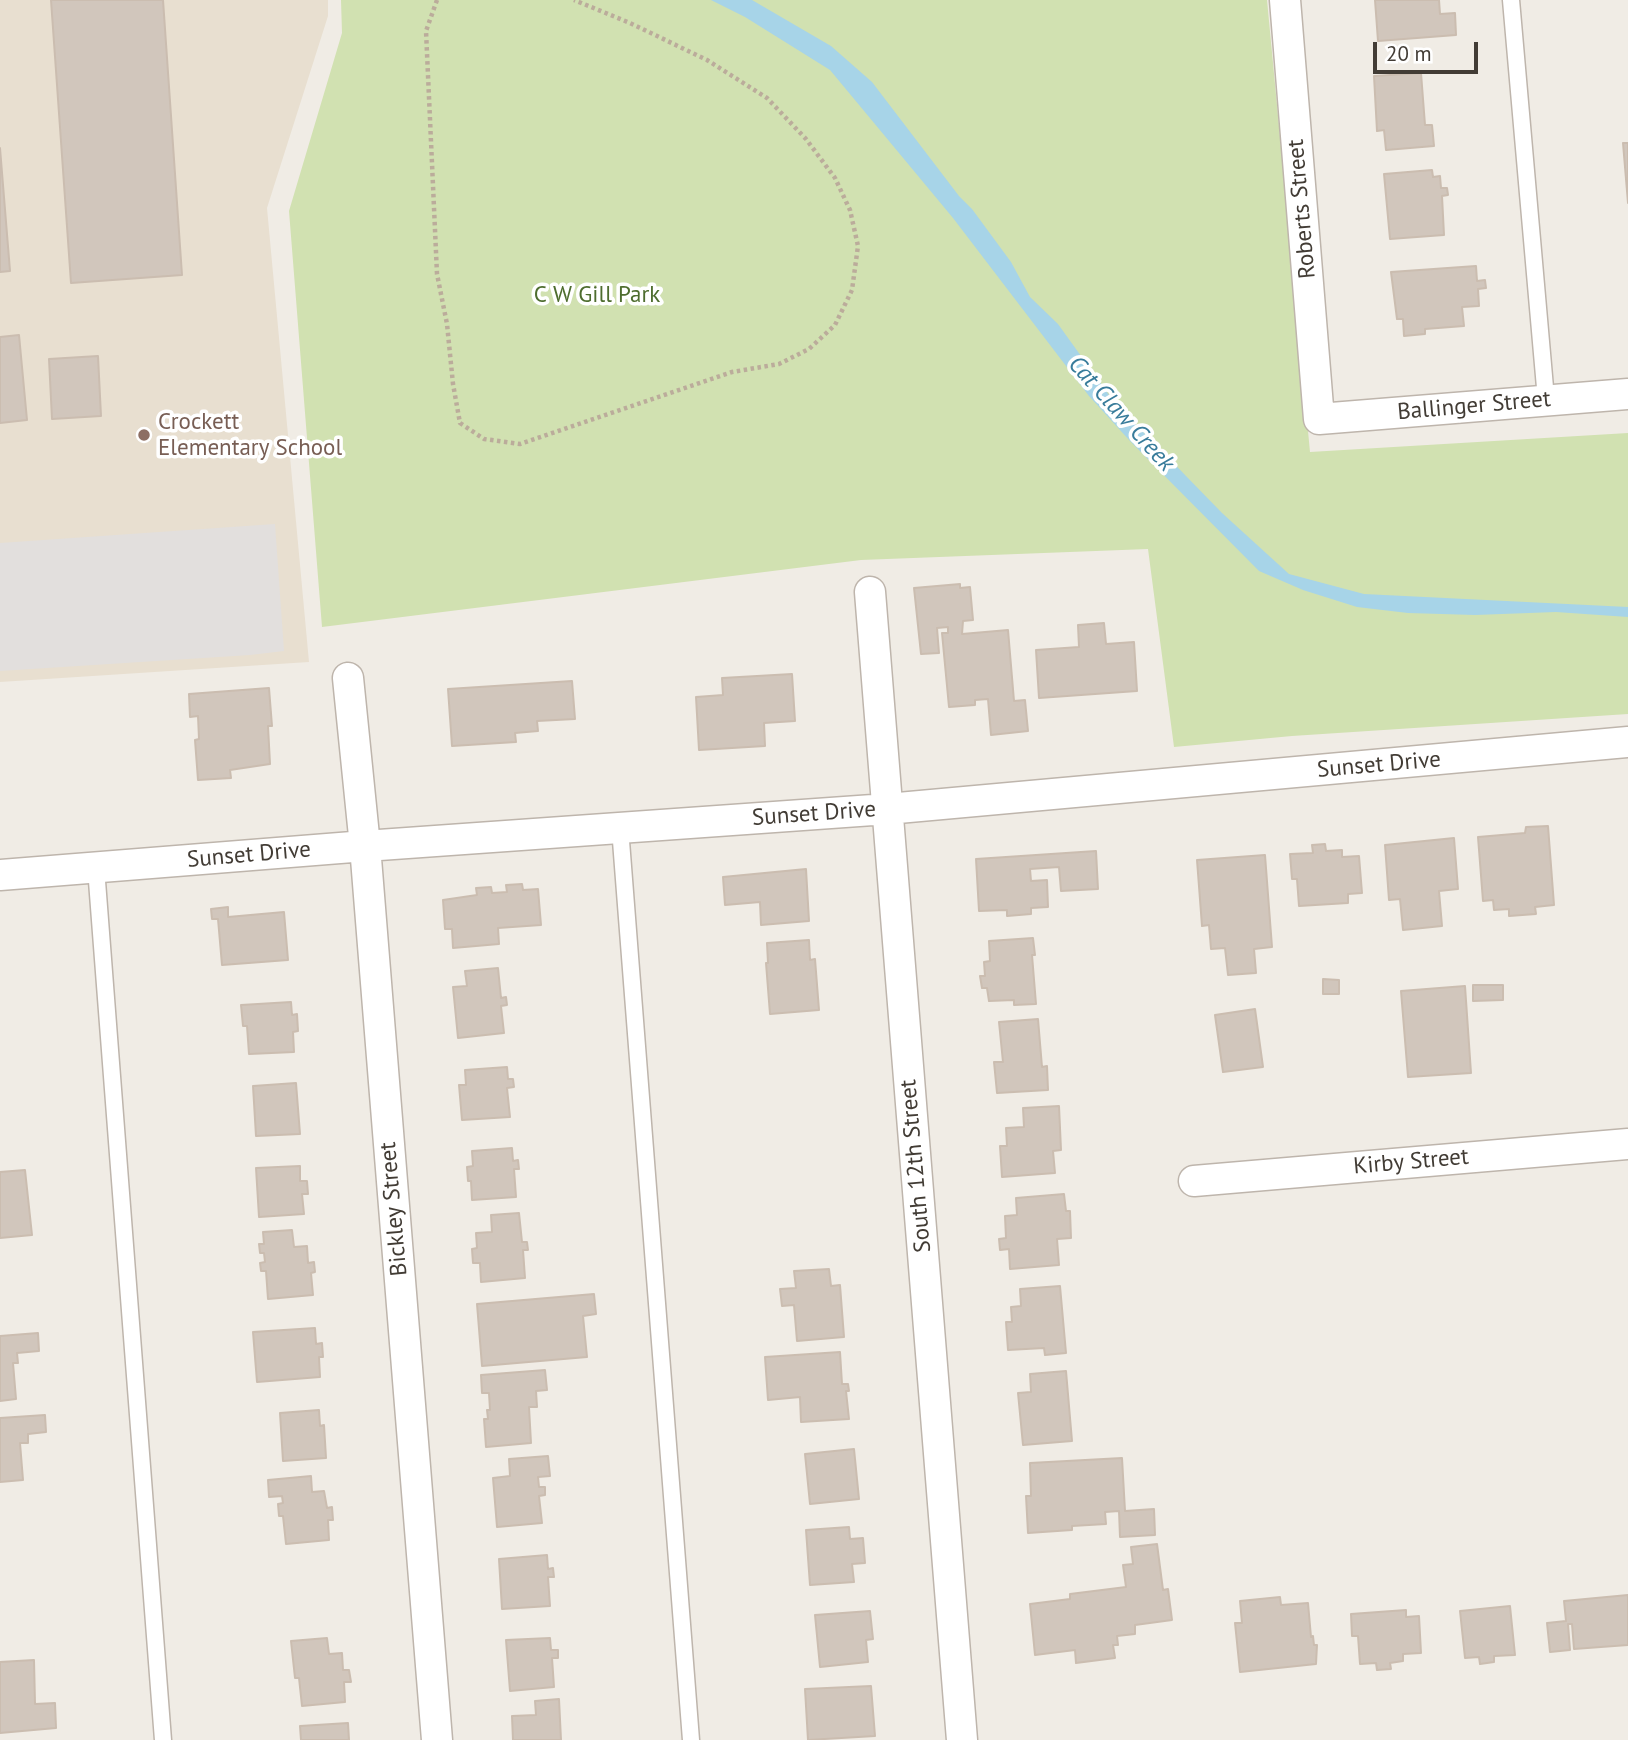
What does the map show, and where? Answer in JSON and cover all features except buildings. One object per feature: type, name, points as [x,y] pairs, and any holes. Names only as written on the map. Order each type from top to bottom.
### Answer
[{"type":"street","name":"Roberts Street","points":[[1284,0],[1319,419]]},
{"type":"street","name":"Ballinger Street","points":[[1319,419],[1628,394]]},
{"type":"street","name":"South 12th Street","points":[[870,592],[962,1740]]},
{"type":"street","name":"Bickley Street","points":[[348,678],[365,846],[437,1740]]},
{"type":"street","name":"Sunset Drive","points":[[0,875],[887,809],[1628,742]]},
{"type":"street","name":"Kirby Street","points":[[1194,1181],[1628,1144]]},
{"type":"lane","points":[[1511,0],[1546,399]]},
{"type":"lane","points":[[621,828],[691,1740]]},
{"type":"lane","points":[[96,867],[163,1740]]},
{"type":"path","points":[[438,0],[426,31],[437,274],[447,324],[460,423],[484,439],[520,444],[733,372],[779,364],[809,349],[835,325],[852,290],[858,246],[850,211],[835,177],[806,139],[767,99],[707,60],[574,0]]},
{"type":"shaded area","name":"Crockett Elementary School","points":[[0,0],[328,0],[328,16],[267,208],[309,662],[0,682]]},
{"type":"shaded area","points":[[275,524],[284,651],[0,671],[0,543]]},
{"type":"green space","name":"C W Gill Park","points":[[341,0],[1267,0],[1310,452],[1628,433],[1628,714],[1292,736],[1174,747],[1148,549],[861,560],[322,627],[289,211],[342,33]]},
{"type":"water","name":"Cat Claw Creek","points":[[711,0],[752,0],[831,46],[872,82],[1011,262],[1030,297],[1058,324],[1114,402],[1222,513],[1289,574],[1364,594],[1628,607],[1628,617],[1556,612],[1475,615],[1408,613],[1357,607],[1303,590],[1259,571],[1089,396],[953,218],[830,70],[745,17]]},
{"type":"place","name":"Crockett Elementary School","points":[[144,435]]}]
